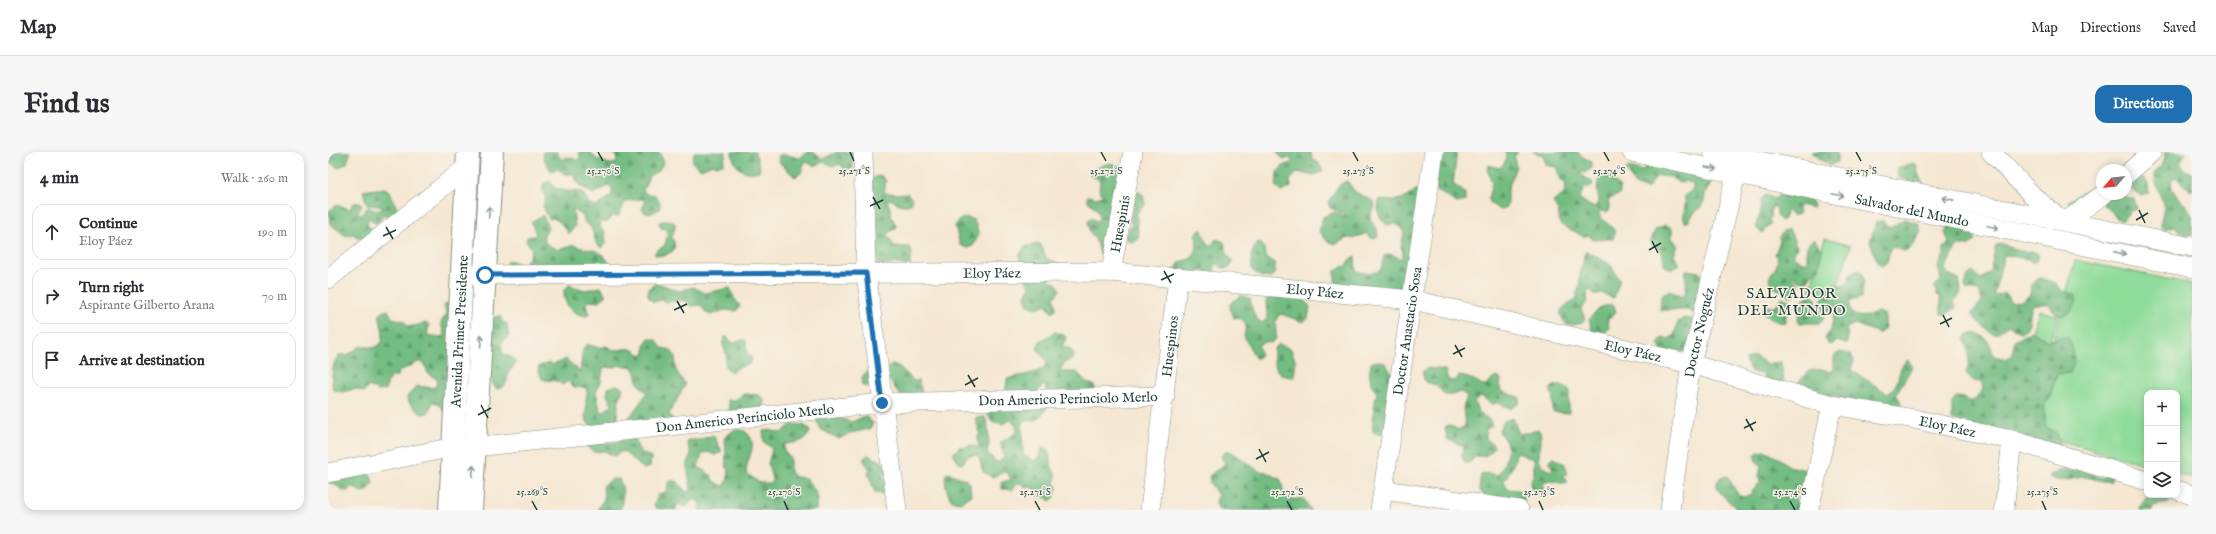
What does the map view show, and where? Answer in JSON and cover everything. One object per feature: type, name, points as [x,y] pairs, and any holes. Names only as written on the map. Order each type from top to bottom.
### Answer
[{"type":"main road","name":"Avenida Primer Presidente","points":[[450,510],[464,447],[485,275],[492,152]]},
{"type":"main road","name":"Avenida Primer Presidente","points":[[468,159],[462,275],[464,447],[471,510]]},
{"type":"street","points":[[863,152],[866,273],[897,510]]},
{"type":"street","name":"Huespinis","points":[[1112,272],[1133,152]]},
{"type":"street","name":"Doctor Anastacio Sosa","points":[[1380,510],[1413,300],[1434,152]]},
{"type":"street","name":"Salvador del Mundo","points":[[1712,152],[1738,166]]},
{"type":"street","points":[[1773,173],[1790,152]]},
{"type":"street","points":[[1991,152],[2034,198],[2065,222]]},
{"type":"street","points":[[2132,170],[2152,152]]},
{"type":"street","name":"Salvador del Mundo","points":[[1642,153],[1738,166],[2065,222],[2192,247]]},
{"type":"street","points":[[328,280],[468,159]]},
{"type":"street","name":"Doctor Noguéz","points":[[1670,510],[1691,364],[1738,166]]},
{"type":"street","name":"Salvador del Mundo","points":[[1773,173],[2061,241],[2192,268]]},
{"type":"street","points":[[2061,241],[2065,222],[2096,200]]},
{"type":"street","name":"Eloy Páez","points":[[462,275],[1112,272],[1413,300],[1691,364],[1832,405],[1909,418],[2012,440],[2144,480]]},
{"type":"street","name":"Huespinos","points":[[1150,510],[1165,396],[1178,277]]},
{"type":"street","name":"Don Americo Perinciolo Merlo","points":[[328,473],[464,447],[882,403],[1165,396]]},
{"type":"street","points":[[1809,510],[1832,405]]},
{"type":"street","points":[[2004,510],[2012,440]]},
{"type":"street","points":[[1384,490],[1519,510]]},
{"type":"street","points":[[2180,491],[2192,495]]},
{"type":"green space","points":[[328,152],[350,152],[350,154],[347,163],[338,168],[328,161]]},
{"type":"green space","points":[[476,152],[482,152],[473,264],[471,264]]},
{"type":"green space","points":[[543,152],[557,152],[561,160],[568,157],[577,160],[580,158],[579,152],[590,152],[597,160],[600,159],[606,163],[612,164],[616,163],[617,159],[613,152],[634,152],[637,156],[640,152],[659,152],[664,162],[658,171],[649,176],[643,190],[647,195],[654,194],[657,197],[660,207],[650,214],[644,212],[642,209],[645,202],[643,199],[625,201],[619,216],[611,216],[608,222],[601,222],[599,224],[600,228],[605,232],[606,243],[601,248],[596,243],[591,227],[585,223],[583,216],[573,209],[575,226],[569,234],[561,223],[553,218],[549,219],[543,206],[546,198],[542,191],[544,183],[550,181],[555,188],[566,191],[582,192],[590,204],[596,207],[611,196],[613,190],[609,185],[594,194],[591,193],[580,186],[573,174],[566,174],[557,169],[551,171],[544,159]]},
{"type":"green space","points":[[694,152],[726,152],[723,164],[716,166],[713,164],[701,169],[692,162]]},
{"type":"green space","points":[[732,152],[755,152],[760,168],[759,171],[748,173],[740,169],[734,162]]},
{"type":"green space","points":[[807,152],[813,152],[822,159],[838,152],[861,152],[853,162],[853,169],[850,171],[844,169],[840,164],[833,166],[824,162],[814,166],[805,161],[801,173],[795,177],[780,163],[778,156],[787,155],[800,158]]},
{"type":"green space","points":[[1276,152],[1311,152],[1312,159],[1318,162],[1323,171],[1314,176],[1298,172],[1290,180],[1291,187],[1281,192],[1276,187],[1277,172],[1284,165],[1291,163],[1292,160],[1290,157],[1284,160]]},
{"type":"green space","points":[[1439,152],[1457,152],[1453,184],[1465,193],[1465,201],[1457,203],[1436,190]]},
{"type":"green space","points":[[1505,152],[1518,152],[1514,157],[1516,166],[1508,189],[1508,203],[1505,208],[1500,210],[1491,204],[1488,198],[1492,183],[1487,169],[1489,165],[1499,168],[1501,167],[1505,161]]},
{"type":"green space","points":[[1533,152],[1578,152],[1592,162],[1592,168],[1586,172],[1580,173],[1592,182],[1593,186],[1584,189],[1579,198],[1590,206],[1594,207],[1599,202],[1597,188],[1598,181],[1602,175],[1611,174],[1613,181],[1620,187],[1620,194],[1608,200],[1610,210],[1607,212],[1600,211],[1599,214],[1614,231],[1615,235],[1613,239],[1593,240],[1588,235],[1583,237],[1560,224],[1558,210],[1553,202],[1564,194],[1566,184],[1561,180],[1556,167],[1546,165],[1543,155]]},
{"type":"green space","points":[[1812,152],[1837,152],[1837,162],[1829,166]]},
{"type":"green space","points":[[2165,152],[2186,152],[2180,163],[2184,169],[2192,173],[2192,191],[2176,177],[2171,180],[2174,192],[2187,206],[2192,216],[2192,235],[2185,235],[2174,226],[2164,229],[2160,224],[2164,207],[2155,180],[2155,173],[2164,162]]},
{"type":"green space","points":[[1108,163],[1115,164],[1121,169],[1111,242],[1106,244],[1107,254],[1102,256],[1088,227],[1088,221],[1090,218],[1096,221],[1099,219],[1099,212],[1087,200],[1087,196],[1097,198],[1103,195],[1099,190],[1100,180],[1090,175],[1090,171]]},
{"type":"green space","points":[[1649,163],[1658,167],[1700,170],[1708,178],[1711,184],[1705,193],[1704,204],[1694,213],[1688,222],[1685,222],[1684,218],[1684,196],[1693,190],[1693,184],[1686,181],[1679,183],[1671,177],[1657,176],[1647,189],[1634,184],[1626,169],[1629,167],[1642,171]]},
{"type":"green space","points":[[1914,163],[1917,166],[1918,173],[1925,189],[1909,184],[1907,180],[1898,177],[1896,168]]},
{"type":"green space","points":[[881,175],[886,180],[884,193],[908,194],[912,199],[912,203],[906,205],[890,199],[887,201],[896,228],[887,234],[894,246],[909,247],[912,253],[910,266],[893,263],[891,265],[878,265],[877,246],[873,241],[871,179]]},
{"type":"green space","points":[[2132,177],[2144,178],[2148,184],[2149,193],[2142,196],[2132,190]]},
{"type":"green space","points":[[1347,181],[1355,192],[1373,201],[1375,207],[1371,213],[1370,219],[1377,230],[1378,237],[1371,238],[1367,233],[1355,238],[1347,238],[1336,244],[1328,242],[1319,231],[1323,217],[1335,212],[1347,217],[1343,213],[1330,208],[1328,202],[1339,185]]},
{"type":"green space","points":[[2096,183],[2096,196],[2073,211],[2068,201]]},
{"type":"green space","points":[[384,188],[390,191],[398,211],[391,218],[384,214],[377,224],[369,218],[367,224],[374,232],[363,241],[353,234],[346,236],[330,224],[329,211],[337,205],[350,209],[354,203],[360,203],[362,205],[358,211],[358,214],[361,215],[368,207],[377,211],[384,208],[381,206],[367,205],[363,191]]},
{"type":"green space","points":[[1416,190],[1423,192],[1412,254],[1408,260],[1404,294],[1340,286],[1335,281],[1335,271],[1340,267],[1347,266],[1349,260],[1355,257],[1356,271],[1366,273],[1381,270],[1384,256],[1390,254],[1402,259],[1403,252],[1401,246],[1404,233],[1401,227],[1394,223],[1388,225],[1380,218],[1378,212],[1379,200],[1392,201],[1405,198]]},
{"type":"green space","points":[[1138,191],[1143,195],[1145,205],[1136,214],[1138,217],[1137,223],[1139,237],[1137,240],[1130,242],[1125,237],[1127,230],[1132,225],[1130,219],[1134,206],[1132,203],[1135,193]]},
{"type":"green space","points":[[1782,191],[1809,196],[1814,205],[1813,208],[1800,205],[1798,208],[1799,214],[1795,215],[1791,214],[1787,210],[1784,219],[1781,221],[1777,215],[1777,209],[1774,206],[1770,211],[1771,218],[1768,218],[1771,223],[1762,233],[1755,227],[1760,214],[1761,199],[1766,195],[1775,199]]},
{"type":"green space","points":[[2134,199],[2137,209],[2130,211],[2122,221],[2103,205],[2104,200]]},
{"type":"green space","points":[[543,215],[548,228],[543,237],[546,244],[558,250],[574,245],[593,250],[602,254],[609,263],[608,266],[559,269],[550,263],[543,265],[530,264],[527,266],[507,268],[507,262],[510,260],[522,266],[529,258],[532,249],[526,240],[527,237],[534,236],[536,234],[531,222]]},
{"type":"green space","points":[[966,217],[974,220],[979,234],[973,246],[967,248],[960,245],[955,226],[959,220]]},
{"type":"green space","points":[[1904,219],[1918,223],[1921,232],[1910,249],[1904,251],[1893,247],[1890,249],[1887,262],[1882,266],[1878,264],[1870,241],[1876,222],[1883,221],[1890,228]]},
{"type":"green space","points":[[668,220],[674,222],[676,225],[672,237],[675,245],[673,251],[664,256],[655,255],[655,252],[665,245],[668,234],[667,229],[661,228],[659,222]]},
{"type":"green space","points":[[1665,225],[1672,228],[1672,238],[1678,246],[1674,255],[1679,263],[1674,269],[1670,269],[1664,265],[1663,255],[1659,248],[1650,243],[1655,230]]},
{"type":"green space","points":[[1948,226],[1962,227],[1968,235],[1974,235],[1976,241],[1967,246],[1957,246],[1945,269],[1949,275],[1959,280],[1961,292],[1954,301],[1956,308],[1947,314],[1941,314],[1941,297],[1937,295],[1934,287],[1941,280],[1938,267],[1944,255],[1944,247],[1949,243],[1945,232]]},
{"type":"green space","points":[[1201,229],[1208,245],[1212,245],[1216,239],[1224,242],[1227,254],[1232,260],[1231,267],[1224,269],[1216,263],[1214,272],[1174,271],[1180,262],[1192,258],[1197,248],[1196,233]]},
{"type":"green space","points":[[1789,229],[1797,247],[1793,256],[1804,263],[1807,260],[1807,246],[1811,241],[1814,239],[1822,249],[1819,269],[1813,273],[1807,282],[1800,281],[1793,275],[1792,277],[1797,281],[1799,288],[1796,293],[1790,296],[1772,286],[1769,279],[1777,264],[1775,254],[1780,241],[1779,237],[1783,232]]},
{"type":"green space","points":[[1825,238],[1850,246],[1835,297],[1810,290]]},
{"type":"green space","points":[[1260,242],[1264,248],[1265,254],[1275,264],[1275,272],[1271,278],[1261,277],[1252,270],[1251,255],[1257,243]]},
{"type":"green space","points":[[1038,243],[1041,245],[1046,258],[1059,264],[1049,280],[1057,284],[1060,290],[1054,298],[1056,309],[1051,312],[1046,304],[1037,308],[1028,305],[1025,296],[1030,286],[1027,282],[1019,256],[1025,247]]},
{"type":"green space","points":[[2003,244],[2017,250],[2032,251],[2038,254],[2039,257],[2035,262],[2031,262],[2029,259],[2004,255],[1994,294],[1996,296],[2005,293],[2011,302],[2021,301],[2030,295],[2031,284],[2040,278],[2056,283],[2062,291],[2075,294],[2077,300],[2071,312],[2062,316],[2055,313],[2049,304],[2034,304],[2028,327],[2025,330],[2021,333],[2009,325],[1995,334],[1991,333],[1971,314],[1982,301],[1979,291],[1966,289],[1965,286],[1968,275],[1973,272],[1981,279],[1990,272],[1996,245]]},
{"type":"green space","points":[[1586,251],[1610,264],[1620,280],[1614,298],[1601,293],[1595,295],[1588,288],[1587,302],[1581,309],[1585,319],[1579,324],[1566,324],[1561,311],[1562,308],[1577,299],[1577,292],[1580,286],[1580,274]]},
{"type":"green space","points":[[2075,260],[2192,284],[2192,478],[2180,475],[2180,390],[2144,390],[2144,464],[2029,432]]},
{"type":"green space","points":[[1686,270],[1700,272],[1704,281],[1694,314],[1688,310],[1660,310],[1661,295],[1670,290],[1682,297],[1686,291]]},
{"type":"green space","points":[[1859,270],[1862,272],[1864,278],[1862,297],[1849,302],[1850,312],[1857,316],[1867,316],[1878,312],[1884,314],[1885,328],[1879,333],[1855,324],[1846,328],[1848,338],[1846,344],[1837,341],[1831,345],[1828,344],[1825,338],[1831,330],[1834,315],[1832,312],[1823,310],[1822,298],[1828,289],[1834,284],[1843,286],[1849,281],[1849,275]]},
{"type":"green space","points":[[657,283],[679,291],[693,287],[705,293],[730,288],[734,298],[740,306],[736,311],[724,310],[711,315],[705,312],[701,305],[692,306],[683,300],[667,302],[661,300],[654,302],[649,297],[648,292],[654,284]]},
{"type":"green space","points":[[569,285],[585,290],[601,287],[606,296],[598,302],[588,301],[586,304],[589,314],[587,316],[577,314],[567,305],[565,300],[564,290]]},
{"type":"green space","points":[[1241,295],[1250,299],[1255,316],[1262,323],[1267,319],[1266,300],[1273,296],[1304,299],[1310,307],[1308,318],[1303,322],[1281,314],[1278,316],[1276,322],[1276,339],[1271,343],[1264,342],[1258,345],[1261,355],[1256,359],[1244,337],[1246,324],[1241,319],[1234,318],[1230,308],[1230,304]]},
{"type":"green space","points":[[1811,295],[1816,299],[1817,306],[1824,318],[1819,323],[1800,323],[1798,320],[1800,305],[1804,299]]},
{"type":"green space","points":[[1782,297],[1791,301],[1792,308],[1786,315],[1785,322],[1782,323],[1772,319],[1762,310],[1765,304],[1774,308]]},
{"type":"green space","points":[[455,300],[469,322],[475,326],[498,316],[501,317],[501,321],[507,324],[509,336],[501,343],[503,354],[512,357],[516,362],[508,374],[506,384],[503,387],[497,389],[493,385],[491,378],[490,365],[494,349],[492,344],[466,351],[471,355],[469,367],[463,366],[444,388],[444,391],[450,394],[447,411],[433,401],[428,413],[421,414],[410,404],[407,397],[417,386],[434,388],[438,382],[437,379],[428,374],[422,362],[401,370],[397,376],[390,377],[385,390],[378,391],[369,386],[364,392],[355,389],[342,392],[333,390],[332,370],[335,361],[341,354],[346,356],[361,346],[373,348],[382,343],[383,332],[379,315],[384,311],[388,310],[392,318],[404,321],[408,327],[427,323],[429,325],[427,335],[441,337],[444,335],[441,322],[447,314],[444,307],[445,304]]},
{"type":"green space","points":[[1611,304],[1614,305],[1616,312],[1608,319],[1609,329],[1603,333],[1592,332],[1589,319],[1601,307]]},
{"type":"green space","points":[[2039,310],[2058,316],[2045,358],[2025,352]]},
{"type":"green space","points":[[1684,318],[1697,320],[1689,351],[1663,354],[1658,343],[1662,338],[1668,339],[1674,336],[1678,322]]},
{"type":"green space","points":[[2031,331],[2048,341],[2067,336],[2073,349],[2074,359],[2070,373],[2057,374],[2049,399],[2045,404],[2045,424],[2049,429],[2055,431],[2060,444],[2057,450],[1952,420],[1952,402],[1956,397],[1963,398],[1969,402],[1975,400],[1983,389],[1982,382],[1972,380],[1966,373],[1969,356],[1965,340],[1968,334],[1978,334],[1982,336],[1988,342],[1994,356],[2007,359],[2013,355],[2014,341]]},
{"type":"green space","points":[[1055,332],[1064,335],[1066,338],[1062,348],[1069,348],[1074,353],[1073,359],[1064,363],[1060,370],[1063,372],[1077,372],[1087,383],[1094,385],[1096,391],[1048,396],[1045,386],[1043,385],[1037,393],[1005,395],[1007,379],[1030,374],[1041,370],[1045,366],[1047,362],[1037,348],[1040,341]]},
{"type":"green space","points":[[726,336],[733,343],[743,340],[746,341],[747,354],[752,358],[750,364],[739,367],[732,372],[727,368],[726,353],[723,343]]},
{"type":"green space","points":[[649,338],[656,340],[662,348],[671,350],[675,356],[676,370],[685,385],[669,414],[673,420],[673,435],[666,436],[626,422],[647,393],[638,383],[636,372],[632,366],[625,367],[619,365],[613,368],[606,367],[603,369],[601,382],[596,391],[600,410],[603,412],[612,405],[607,395],[608,388],[617,385],[623,388],[618,405],[617,423],[592,430],[585,417],[586,389],[581,387],[575,388],[568,381],[562,385],[555,381],[542,379],[538,369],[539,366],[549,363],[552,365],[566,359],[580,372],[583,349],[587,344],[599,348],[606,346],[614,350],[631,349],[635,350],[639,354],[645,354],[645,344]]},
{"type":"green space","points":[[1279,344],[1291,349],[1296,362],[1294,377],[1283,375],[1276,369],[1274,349]]},
{"type":"green space","points":[[1840,352],[1850,354],[1854,360],[1851,370],[1887,393],[1892,390],[1897,381],[1901,367],[1908,360],[1912,365],[1896,394],[1901,402],[1897,413],[1797,387],[1797,384],[1809,371],[1822,369],[1831,372],[1834,369],[1834,356]]},
{"type":"green space","points":[[1754,356],[1768,364],[1781,362],[1784,383],[1765,378],[1764,374],[1751,372],[1745,360]]},
{"type":"green space","points":[[1379,361],[1385,363],[1392,374],[1386,432],[1379,435],[1373,432],[1375,401],[1377,394],[1370,379],[1370,366],[1372,362]]},
{"type":"green space","points":[[893,364],[900,367],[914,381],[918,380],[922,392],[920,395],[900,395],[887,377],[866,387],[862,385],[861,378],[870,368],[887,368]]},
{"type":"green space","points":[[1428,368],[1445,370],[1448,380],[1455,381],[1459,376],[1462,376],[1475,380],[1483,386],[1486,386],[1491,380],[1497,377],[1501,379],[1500,389],[1503,392],[1519,397],[1519,403],[1511,409],[1498,403],[1492,404],[1481,396],[1474,402],[1480,413],[1490,420],[1492,426],[1486,429],[1487,440],[1493,444],[1494,447],[1489,454],[1484,456],[1476,456],[1469,463],[1465,463],[1462,457],[1463,446],[1447,439],[1445,428],[1447,425],[1460,430],[1465,426],[1463,408],[1467,396],[1461,392],[1452,395],[1445,395],[1436,385],[1425,382],[1422,372]]},
{"type":"green space","points":[[1555,385],[1562,385],[1569,389],[1569,413],[1553,412],[1550,389]]},
{"type":"green space","points":[[744,394],[759,395],[764,399],[764,407],[731,416],[728,400],[735,400]]},
{"type":"green space","points":[[1035,405],[1047,408],[1036,421],[1025,420],[1022,422],[1023,455],[1034,461],[1039,457],[1043,447],[1048,450],[1056,476],[1055,483],[1057,487],[1054,498],[1050,501],[1045,497],[1038,496],[1033,487],[1026,488],[1022,483],[1016,484],[1012,490],[1002,489],[1001,482],[1011,480],[1008,473],[1005,472],[992,477],[983,472],[978,455],[968,456],[962,464],[959,463],[953,454],[960,446],[964,448],[970,445],[979,448],[977,439],[980,433],[975,418],[985,417],[988,427],[989,444],[987,452],[996,462],[999,462],[1004,457],[1000,443],[1017,432],[1016,425],[1011,420],[1002,424],[992,421],[985,410],[1017,409]]},
{"type":"green space","points":[[865,416],[873,423],[870,429],[850,433],[839,439],[820,429],[816,419],[839,418],[852,422]]},
{"type":"green space","points":[[1513,418],[1519,434],[1539,430],[1541,442],[1539,458],[1544,467],[1551,471],[1553,469],[1549,462],[1550,459],[1554,458],[1565,464],[1568,474],[1562,475],[1568,482],[1565,483],[1549,481],[1543,482],[1544,491],[1537,494],[1532,490],[1530,483],[1534,473],[1534,459],[1524,456],[1519,452],[1516,454],[1513,466],[1504,481],[1508,489],[1525,491],[1524,505],[1485,497],[1479,489],[1481,475],[1487,473],[1497,475],[1502,469],[1507,455],[1507,446],[1499,430],[1504,421]]},
{"type":"green space","points":[[792,424],[803,425],[810,429],[810,432],[806,438],[786,444],[784,446],[784,451],[790,458],[790,472],[795,477],[806,478],[817,494],[818,501],[816,510],[699,510],[700,504],[695,498],[686,507],[680,504],[677,505],[676,510],[656,508],[654,505],[658,495],[667,491],[668,483],[670,481],[677,481],[685,491],[689,492],[691,489],[687,467],[691,453],[687,443],[689,440],[699,440],[713,435],[721,449],[721,452],[715,455],[708,452],[702,454],[698,467],[712,476],[712,480],[723,486],[726,484],[729,473],[726,464],[726,447],[724,438],[735,429],[745,431],[750,436],[752,441],[752,451],[746,473],[760,483],[771,483],[772,479],[768,464],[772,449],[764,442],[763,431],[770,430],[781,433]]},
{"type":"green space","points":[[588,438],[601,438],[605,443],[607,443],[635,438],[638,448],[642,453],[651,457],[650,467],[644,469],[623,451],[614,456],[604,451],[594,452],[588,448]]},
{"type":"green space","points":[[1764,451],[1780,459],[1789,466],[1806,470],[1807,477],[1805,484],[1801,490],[1795,494],[1799,510],[1737,510],[1718,489],[1718,480],[1722,476],[1728,477],[1737,493],[1742,497],[1752,495],[1753,490],[1760,482],[1759,476],[1761,465],[1756,461],[1755,456],[1758,452]]},
{"type":"green space","points":[[1225,452],[1232,452],[1259,471],[1266,472],[1281,480],[1284,495],[1292,500],[1303,498],[1311,510],[1219,510],[1216,503],[1218,495],[1210,483],[1209,476],[1225,464],[1221,456]]},
{"type":"green space","points":[[868,455],[883,462],[888,473],[881,474],[885,479],[885,492],[882,494],[875,492],[868,473],[870,470],[863,459]]},
{"type":"green space","points":[[2081,469],[2102,478],[2106,475],[2112,474],[2111,481],[2083,477],[2062,481],[2053,479],[2049,476],[2060,471]]},
{"type":"green space","points":[[369,470],[373,482],[368,491],[361,492],[352,486],[348,491],[342,491],[337,486],[328,482],[339,475],[344,480],[347,480],[353,473]]},
{"type":"green space","points":[[949,472],[966,480],[970,484],[971,495],[962,502],[952,501],[949,495],[946,488],[945,476],[946,473]]},
{"type":"green space","points":[[612,479],[619,479],[622,486],[623,499],[620,510],[597,510],[604,499],[603,486]]},
{"type":"green space","points":[[2146,498],[2168,498],[2169,503],[2153,506],[2152,510],[2140,510],[2140,507]]},
{"type":"district","name":"SALVADOR DEL MUNDO","points":[[1792,302]]},
{"type":"route","points":[[485,275],[866,273],[882,403]]}]
